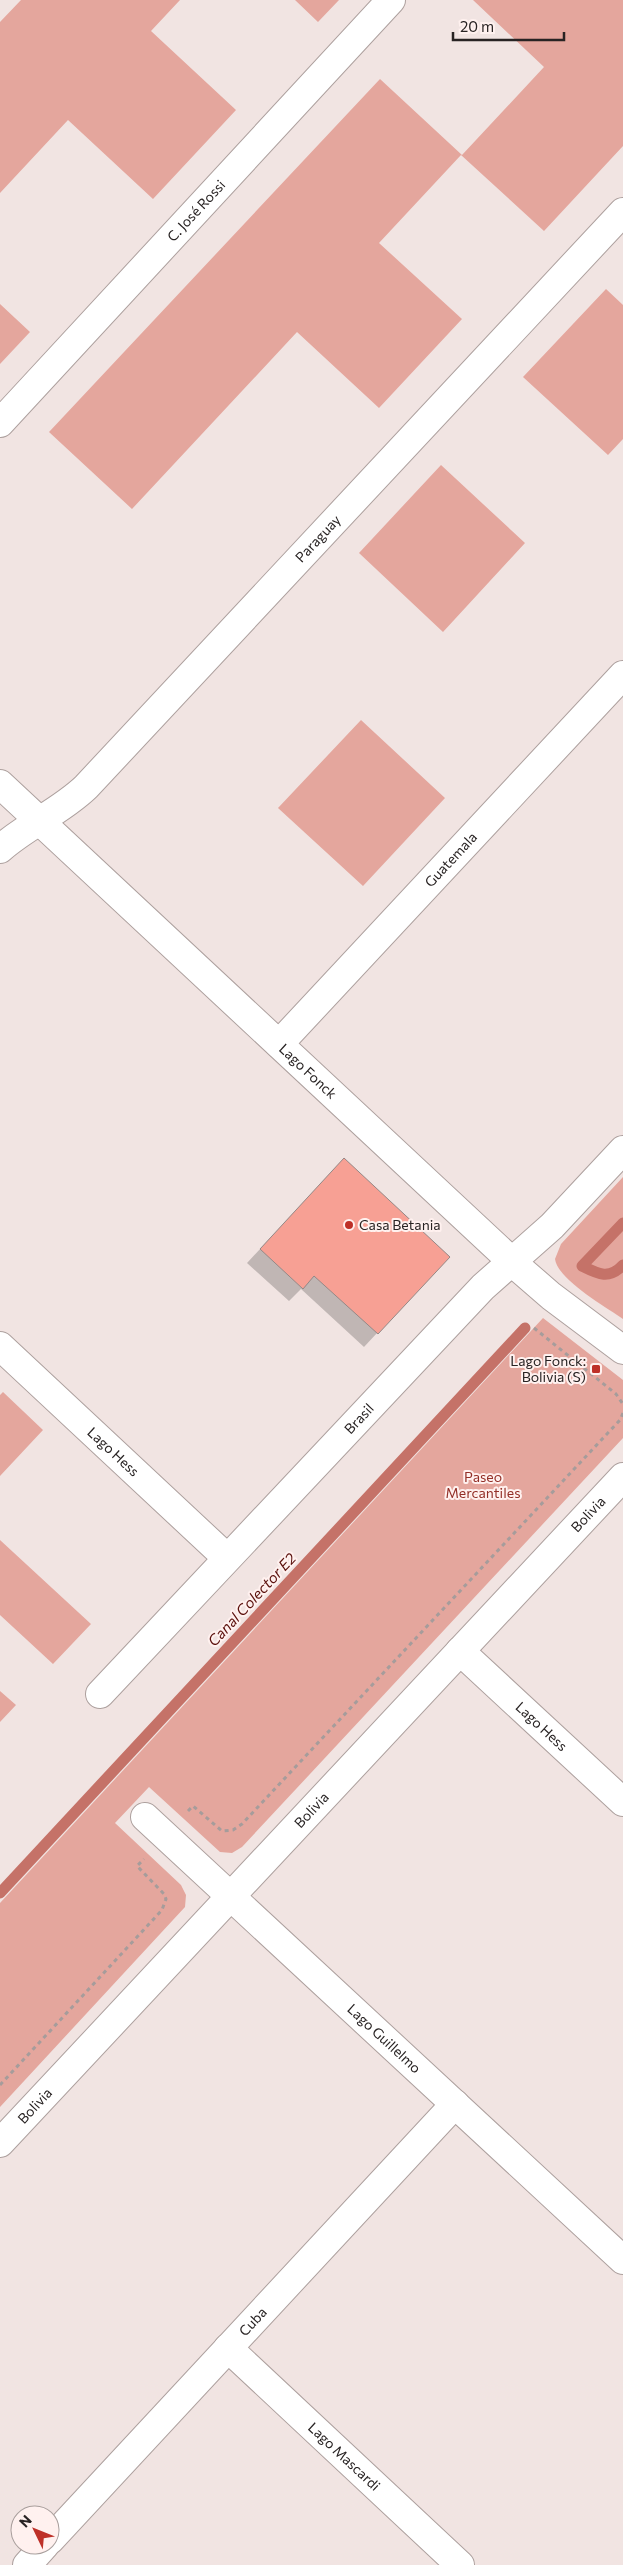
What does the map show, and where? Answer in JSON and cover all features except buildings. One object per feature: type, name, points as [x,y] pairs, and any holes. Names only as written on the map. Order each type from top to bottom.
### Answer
[{"type":"street","name":"C. José Rossi","points":[[0,423],[391,0]]},
{"type":"street","name":"Paraguay","points":[[0,849],[15,836],[40,821],[86,787],[623,212]]},
{"type":"street","name":"Guatemala","points":[[279,1044],[623,675]]},
{"type":"street","name":"Lago Fonck","points":[[0,784],[512,1262],[551,1296],[623,1350]]},
{"type":"street","name":"Brasil","points":[[100,1694],[483,1287],[562,1216],[623,1150]]},
{"type":"street","name":"Lago Hess","points":[[0,1346],[227,1558]]},
{"type":"street","name":"Bolivia","points":[[0,2143],[623,1477]]},
{"type":"street","name":"Lago Hess","points":[[460,1651],[623,1802]]},
{"type":"street","name":"Lago Guillelmo","points":[[145,1817],[623,2260]]},
{"type":"street","name":"Cuba","points":[[60,2529],[455,2104]]},
{"type":"street","name":"Lago Mascardi","points":[[228,2348],[458,2564]]},
{"type":"street","points":[[27,2565],[36,2555]]},
{"type":"path","points":[[534,1328],[616,1394],[623,1404]]},
{"type":"path","points":[[182,1817],[193,1806],[222,1831],[233,1830],[242,1824],[620,1420],[623,1413]]},
{"type":"path","points":[[0,2085],[162,1910],[166,1899],[164,1894],[137,1866],[148,1854]]},
{"type":"green space","points":[[21,0],[180,0],[151,31],[236,110],[153,199],[68,120],[0,193],[0,22]]},
{"type":"green space","points":[[295,0],[339,0],[318,22]]},
{"type":"green space","points":[[473,0],[623,0],[623,146],[544,231],[461,155],[379,243],[462,319],[379,408],[297,332],[132,509],[49,432],[380,79],[462,155],[544,67]]},
{"type":"green space","points":[[606,289],[623,305],[623,439],[608,455],[523,377]]},
{"type":"green space","points":[[0,304],[30,332],[0,364]]},
{"type":"green space","points":[[441,465],[525,543],[443,632],[359,553]]},
{"type":"green space","points":[[361,720],[445,798],[363,886],[278,808]]},
{"type":"green space","points":[[623,1177],[623,1319],[573,1284],[564,1276],[555,1259],[561,1244]]},
{"type":"green space","name":"Paseo Mercantiles","points":[[543,1318],[623,1380],[623,1438],[242,1847],[232,1853],[220,1852],[149,1787],[115,1823],[181,1885],[186,1895],[185,1907],[0,2107],[0,1903]]},
{"type":"green space","points":[[3,1392],[43,1430],[0,1476],[0,1395]]},
{"type":"green space","points":[[0,1540],[91,1624],[53,1664],[0,1615]]},
{"type":"green space","points":[[0,1691],[16,1705],[0,1722]]},
{"type":"waterway","name":"Canal Colector E2","points":[[623,1223],[582,1266],[598,1273],[608,1274],[613,1273],[623,1265]]},
{"type":"waterway","name":"Canal Colector E2","points":[[0,1893],[525,1328]]},
{"type":"place","name":"Casa Betania","points":[[349,1225]]},
{"type":"place","name":"Lago Fonck: Bolivia (S)","points":[[596,1369]]}]
